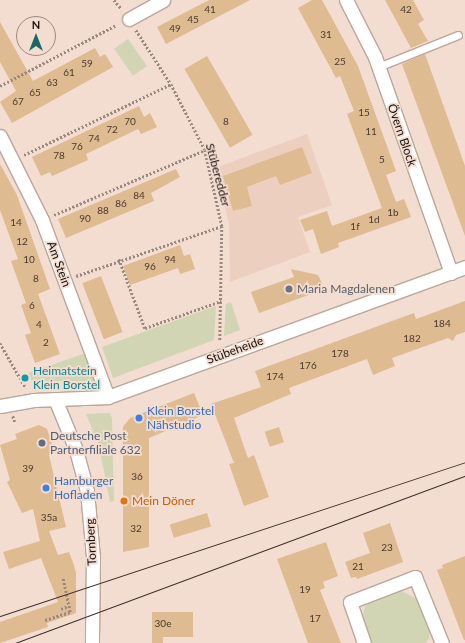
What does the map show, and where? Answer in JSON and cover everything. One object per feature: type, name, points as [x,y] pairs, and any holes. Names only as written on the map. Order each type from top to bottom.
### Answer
[{"type":"street","points":[[129,19],[164,0]]},
{"type":"street","name":"Övern Block","points":[[346,0],[378,67],[451,273]]},
{"type":"street","name":"Am Stein","points":[[0,136],[42,220],[108,397]]},
{"type":"street","name":"Stübeheide","points":[[0,406],[55,398],[108,397],[465,267]]},
{"type":"street","name":"Tornberg","points":[[55,398],[76,450],[87,491],[92,556],[92,643]]},
{"type":"street","points":[[364,643],[350,602],[416,577],[442,643]]},
{"type":"lane","points":[[378,67],[458,35]]},
{"type":"path","name":"Stüberedder","points":[[114,0],[129,19],[171,84],[205,150],[222,226],[219,356]]},
{"type":"path","points":[[0,86],[129,19]]},
{"type":"path","points":[[13,161],[171,84]]},
{"type":"path","points":[[42,220],[205,150]]},
{"type":"path","points":[[65,280],[119,259],[222,226]]},
{"type":"path","points":[[119,259],[145,328],[221,301]]},
{"type":"path","points":[[0,343],[33,400]]},
{"type":"path","points":[[46,620],[70,612],[63,578]]},
{"type":"path","points":[[61,609],[68,606]]},
{"type":"shaded area","points":[[307,134],[332,205],[298,217],[310,252],[230,282],[229,224],[215,168]]},
{"type":"green space","points":[[128,39],[147,66],[133,76],[114,49]]},
{"type":"green space","points":[[231,302],[240,330],[224,336],[226,304]]},
{"type":"green space","points":[[216,306],[214,340],[113,378],[102,347]]},
{"type":"green space","points":[[86,353],[96,381],[32,381],[28,373]]},
{"type":"green space","points":[[110,413],[112,419],[114,501],[110,502],[99,446],[86,414]]},
{"type":"green space","points":[[402,591],[417,599],[430,626],[429,638],[426,643],[371,643],[362,618],[365,606],[374,599]]},
{"type":"building","points":[[209,0],[250,0],[166,44],[157,27]]},
{"type":"building","points":[[312,0],[322,0],[358,66],[396,171],[386,175],[396,202],[404,199],[411,217],[338,243],[339,247],[321,254],[313,229],[305,232],[300,220],[327,211],[332,226],[382,208],[347,114],[354,111],[340,76],[336,78],[298,8]]},
{"type":"building","points":[[385,0],[413,0],[424,20],[418,24],[428,41],[411,48]]},
{"type":"building","points":[[0,22],[16,51],[16,56],[19,56],[33,81],[95,48],[100,57],[105,54],[113,67],[12,123],[0,102],[16,91],[0,62]]},
{"type":"building","points":[[425,54],[465,166],[465,236],[402,64]]},
{"type":"building","points":[[207,56],[252,135],[230,148],[184,69]]},
{"type":"building","points":[[139,106],[144,117],[150,113],[157,127],[141,134],[138,129],[86,154],[88,160],[52,176],[50,172],[41,176],[32,157]]},
{"type":"building","points":[[302,147],[312,173],[280,185],[276,176],[247,187],[252,206],[233,211],[223,176]]},
{"type":"building","points":[[0,164],[17,195],[50,289],[38,294],[60,354],[35,363],[25,335],[31,333],[21,305],[26,303],[11,261],[18,259],[0,210]]},
{"type":"building","points":[[176,169],[180,177],[151,193],[154,201],[66,238],[58,219]]},
{"type":"building","points":[[180,245],[184,256],[190,254],[195,269],[180,274],[178,268],[130,285],[123,266]]},
{"type":"building","name":"Maria Magdalenen","points":[[291,269],[318,275],[322,283],[314,293],[259,313],[251,292],[294,277]]},
{"type":"building","points":[[101,276],[123,332],[104,339],[82,283]]},
{"type":"building","points":[[465,301],[465,332],[456,335],[453,341],[448,338],[392,358],[395,366],[373,375],[367,359],[289,388],[291,394],[234,418],[248,458],[254,455],[269,497],[244,506],[229,464],[234,463],[211,404],[261,387],[255,371],[414,313],[416,319]]},
{"type":"building","points":[[194,393],[203,415],[149,438],[149,547],[123,552],[123,427],[130,418]]},
{"type":"building","points":[[39,425],[47,429],[55,453],[49,455],[66,527],[49,531],[58,555],[69,552],[74,565],[76,573],[76,613],[47,623],[48,627],[0,643],[0,622],[58,602],[41,558],[9,569],[3,552],[40,541],[33,509],[22,513],[7,482],[10,480],[0,445],[17,439],[15,434]]},
{"type":"building","points":[[279,427],[284,442],[270,447],[265,432]]},
{"type":"building","points":[[207,513],[211,526],[174,538],[170,524]]},
{"type":"building","points":[[390,523],[403,562],[357,579],[356,577],[351,578],[345,562],[370,553],[363,533]]},
{"type":"building","points":[[326,542],[338,576],[323,582],[325,588],[320,590],[341,643],[308,643],[277,559]]},
{"type":"building","points":[[465,556],[464,640],[437,570],[443,568],[442,565]]},
{"type":"building","points":[[152,612],[193,612],[193,637],[163,637],[163,643],[152,643]]},
{"type":"tram line","points":[[0,616],[465,462]]},
{"type":"tram line","points":[[15,643],[465,476]]},
{"type":"place","name":"Maria Magdalenen","points":[[289,289]]},
{"type":"place","name":"Heimatstein Klein Borstel","points":[[25,378]]},
{"type":"place","name":"Klein Borstel Nähstudio","points":[[139,418]]},
{"type":"place","name":"Deutsche Post Partnerfiliale 632","points":[[42,443]]},
{"type":"place","name":"Hamburger Hofladen","points":[[46,488]]},
{"type":"place","name":"Mein Döner","points":[[124,501]]}]
